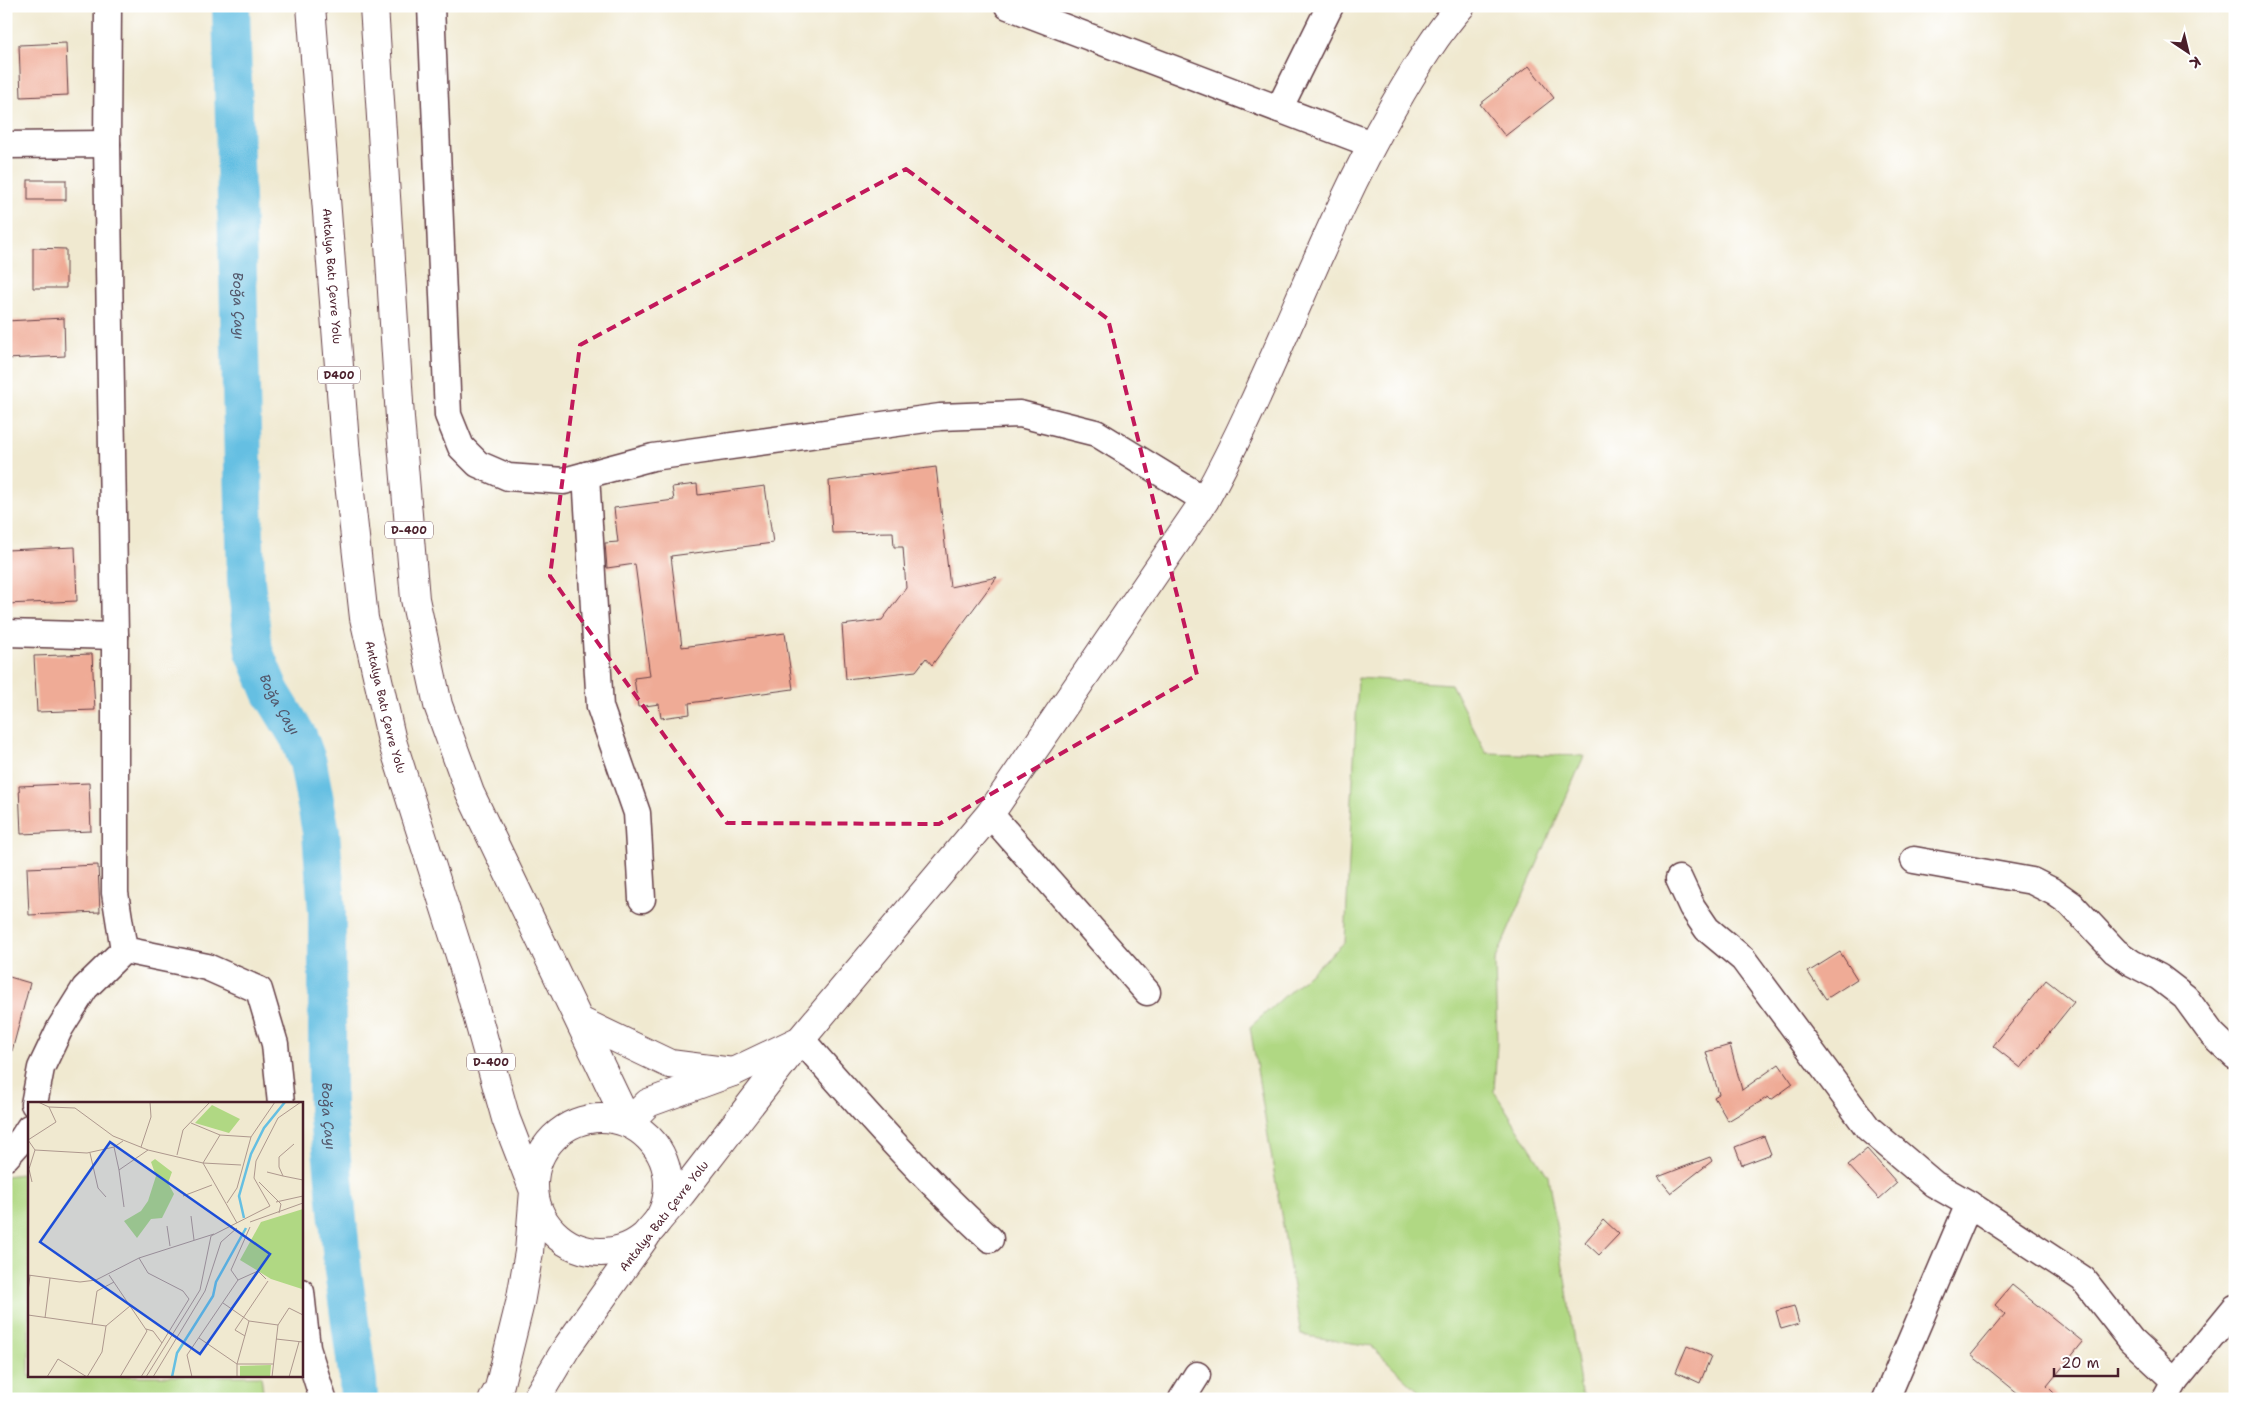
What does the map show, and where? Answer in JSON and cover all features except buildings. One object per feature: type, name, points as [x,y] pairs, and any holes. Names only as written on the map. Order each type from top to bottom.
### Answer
[{"type":"main road","name":"Antalya Batı Çevre Yolu","points":[[311,6],[347,465],[364,618],[392,740],[463,965],[506,1119],[534,1191],[529,1252],[522,1294],[496,1393]]},
{"type":"main road","name":"D-400","points":[[374,6],[400,418],[414,599],[438,704],[470,793],[628,1123]]},
{"type":"main road","name":"Antalya Batı Çevre Yolu","points":[[536,1399],[567,1347],[648,1232],[681,1194],[802,1039],[990,814],[1204,500],[1234,447],[1334,222],[1372,144],[1412,74],[1461,6]]},
{"type":"main road","points":[[580,1021],[670,1064],[733,1072]]},
{"type":"main road","points":[[628,1123],[648,1103],[733,1072],[802,1039]]},
{"type":"main road","points":[[603,1117],[628,1123],[646,1134],[658,1148],[668,1178],[668,1193],[661,1214],[648,1232],[632,1244],[611,1252],[584,1250],[560,1239],[546,1225],[538,1208],[534,1191],[534,1174],[539,1158],[557,1134],[584,1119],[603,1117]]},
{"type":"street","points":[[108,6],[107,144],[115,636],[115,893],[124,950]]},
{"type":"street","points":[[431,6],[448,415],[461,447],[478,464],[508,477],[564,481],[653,457],[940,417],[1020,414],[1096,433],[1204,500]]},
{"type":"street","points":[[1008,6],[1372,144]]},
{"type":"street","points":[[1279,109],[1330,6]]},
{"type":"street","points":[[6,145],[107,144]]},
{"type":"street","points":[[586,475],[600,707],[637,813],[642,899]]},
{"type":"street","points":[[6,633],[115,636]]},
{"type":"street","points":[[990,814],[1147,992]]},
{"type":"street","points":[[1914,860],[2032,881],[2054,892],[2070,904],[2115,951],[2132,963],[2159,977],[2185,997],[2212,1034],[2235,1056]]},
{"type":"street","points":[[1679,879],[1692,907],[1707,929],[1743,959],[1868,1128],[1934,1184],[1969,1204],[2082,1279],[2170,1390],[2235,1308]]},
{"type":"street","points":[[34,1102],[41,1068],[60,1028],[85,988],[124,950]]},
{"type":"street","points":[[124,950],[207,967],[259,990],[275,1044],[281,1102]]},
{"type":"street","points":[[802,1039],[889,1140],[945,1198],[990,1239]]},
{"type":"street","points":[[6,1157],[28,1130]]},
{"type":"street","points":[[1886,1399],[1969,1204]]},
{"type":"street","points":[[302,1301],[307,1348],[323,1399]]},
{"type":"street","points":[[1182,1399],[1198,1375]]},
{"type":"highlighted area","points":[[906,169],[1108,319],[1197,675],[939,824],[727,823],[550,576],[580,345]]},
{"type":"green space","points":[[1358,678],[1451,684],[1486,753],[1584,756],[1495,961],[1497,1044],[1494,1091],[1548,1176],[1581,1393],[1590,1399],[1427,1399],[1371,1346],[1301,1335],[1250,1027],[1345,942]]},
{"type":"green space","points":[[28,1173],[28,1378],[261,1378],[264,1399],[6,1399],[6,1176]]},
{"type":"waterway","name":"Boğa Çayı","points":[[231,6],[246,581],[254,651],[271,692],[299,738],[308,763],[321,832],[327,912],[327,1108],[343,1271],[359,1399]]}]
